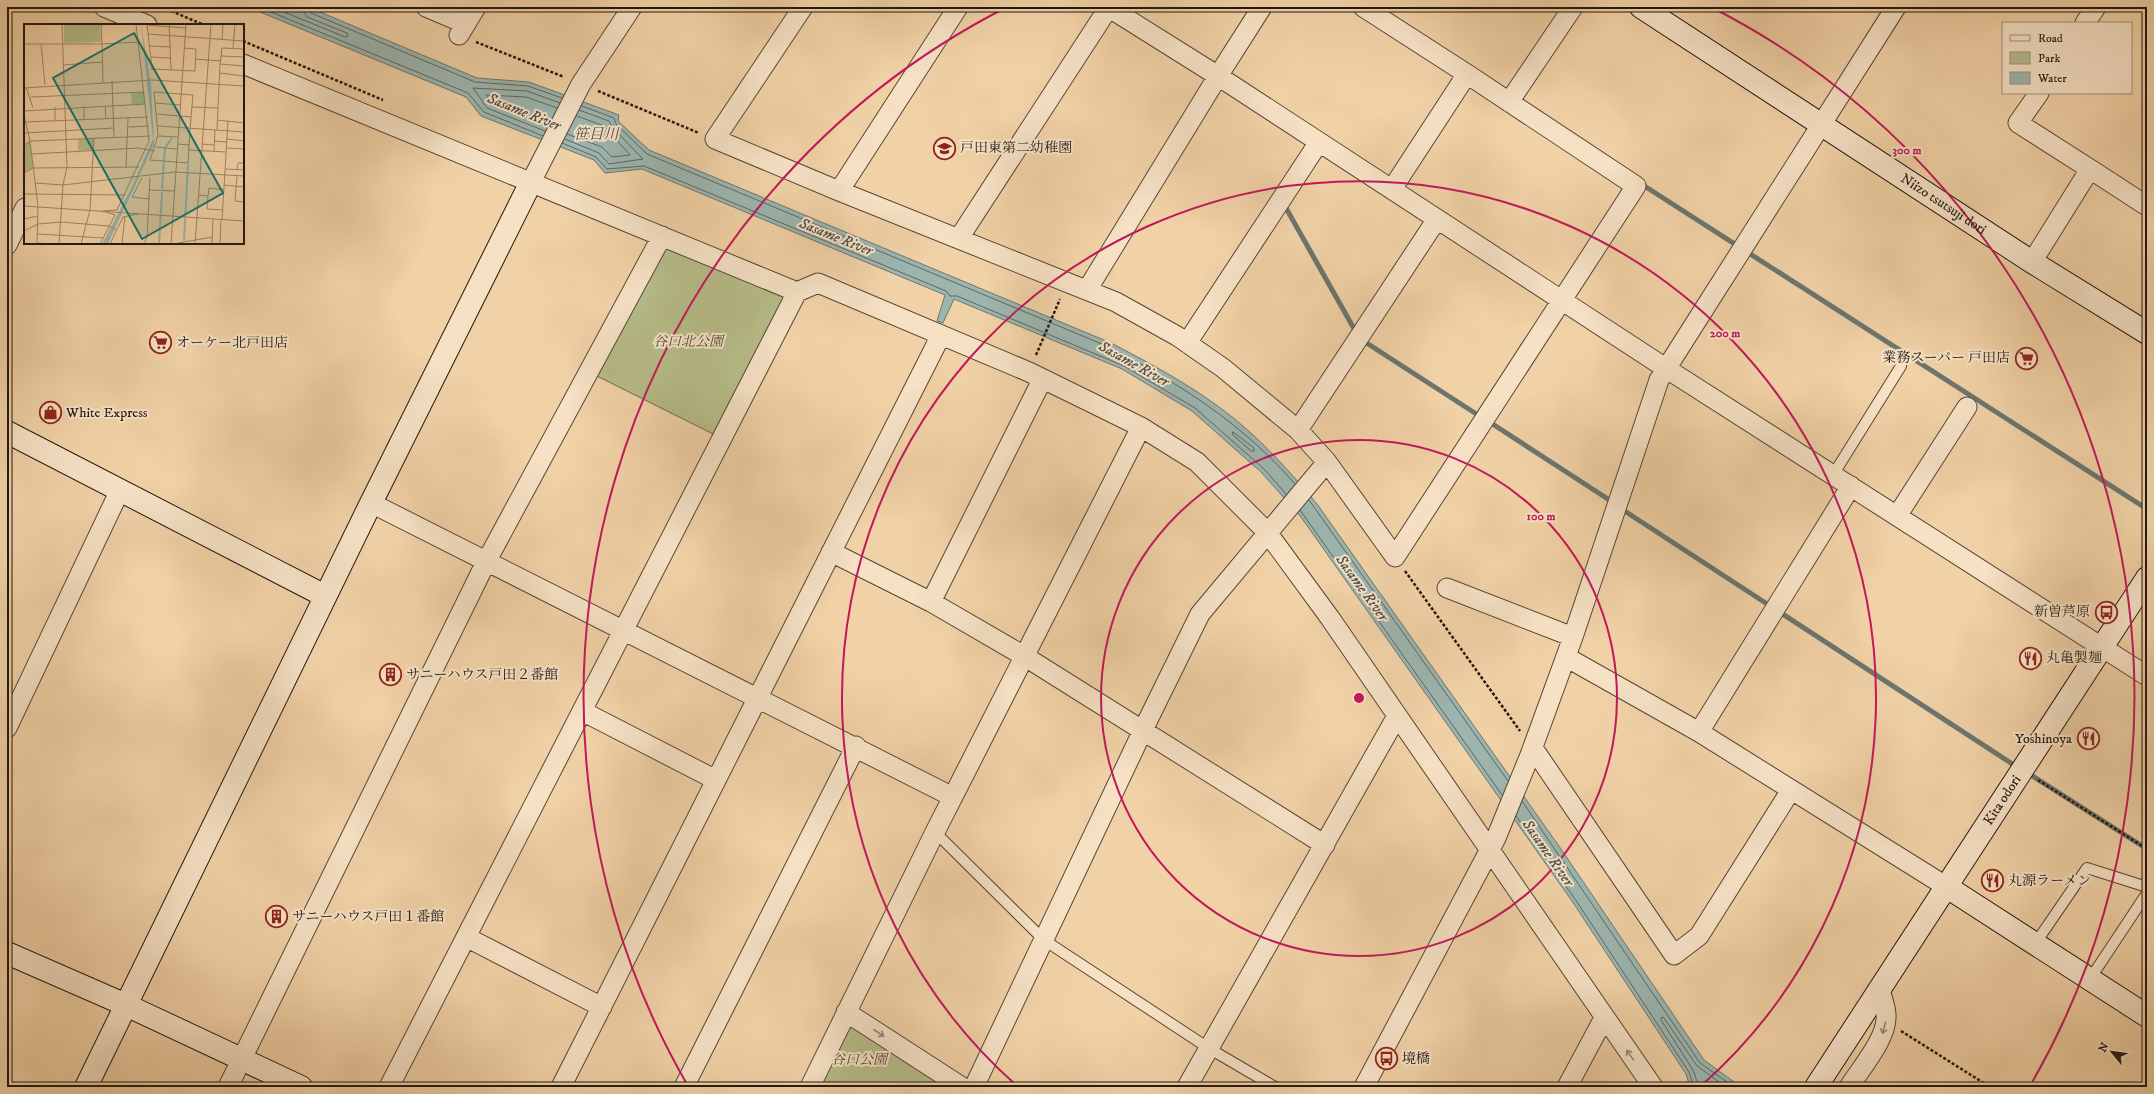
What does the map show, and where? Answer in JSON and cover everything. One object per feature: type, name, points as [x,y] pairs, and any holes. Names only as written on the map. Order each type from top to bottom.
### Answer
[{"type":"street","points":[[426,7],[462,30],[476,7]]},
{"type":"street","points":[[86,1087],[325,596],[541,160],[580,87],[632,7]]},
{"type":"street","points":[[803,7],[715,139],[839,191],[1116,302],[1187,343],[1223,368],[1298,430],[1395,557],[1636,186],[1363,7]]},
{"type":"street","points":[[839,191],[958,7]]},
{"type":"street","points":[[959,238],[1109,7],[1218,76],[1667,369],[2147,676]]},
{"type":"street","points":[[1087,290],[1262,7]]},
{"type":"street","points":[[1509,102],[1573,7]]},
{"type":"street","name":"Niizo tsutsuji dori","points":[[1641,7],[2032,262],[2147,334]]},
{"type":"street","points":[[1364,1087],[1493,845],[1531,752],[1566,657],[1659,380],[1823,125],[1896,7]]},
{"type":"street","points":[[2086,22],[2096,7]]},
{"type":"street","points":[[112,15],[144,24]]},
{"type":"street","points":[[244,64],[797,292]]},
{"type":"street","points":[[1392,189],[1467,74]]},
{"type":"street","points":[[2038,94],[2018,123],[2147,206]]},
{"type":"street","points":[[1187,343],[1319,142]]},
{"type":"street","points":[[2032,262],[2090,169]]},
{"type":"street","points":[[7,245],[24,210]]},
{"type":"street","points":[[1298,430],[1437,219]]},
{"type":"street","points":[[228,1087],[486,562],[662,236]]},
{"type":"street","points":[[389,1087],[797,292],[818,284],[941,335],[1042,380],[1141,427],[1197,462],[1269,529],[1397,716],[1493,845],[1604,1018],[1653,1087]]},
{"type":"street","points":[[561,1087],[941,335]]},
{"type":"street","points":[[931,602],[1042,380]]},
{"type":"street","points":[[1897,516],[1967,407]]},
{"type":"street","points":[[810,1087],[935,832],[1141,427]]},
{"type":"street","points":[[7,432],[325,596]]},
{"type":"street","points":[[974,1087],[1143,730],[1200,614],[1269,529],[1324,465]]},
{"type":"street","points":[[1699,732],[1850,486]]},
{"type":"street","points":[[7,728],[120,490]]},
{"type":"street","points":[[371,503],[622,631],[856,746],[953,797]]},
{"type":"street","points":[[831,552],[931,602],[1024,656],[1325,846]]},
{"type":"street","name":"Kita odori","points":[[1816,1087],[1860,1022],[2147,578]]},
{"type":"street","points":[[1447,588],[1573,637]]},
{"type":"street","points":[[1566,657],[1699,732],[1947,887],[2147,1016]]},
{"type":"street","points":[[582,711],[716,780]]},
{"type":"street","points":[[1187,1087],[1325,846],[1397,716]]},
{"type":"street","points":[[684,1087],[856,746]]},
{"type":"street","points":[[1531,752],[1674,955],[1699,936],[1791,790]]},
{"type":"street","points":[[466,937],[602,1007]]},
{"type":"street","points":[[7,953],[126,1005],[301,1087]]},
{"type":"street","points":[[1850,1087],[1882,1035],[1886,1021],[1886,1014],[1880,990]]},
{"type":"street","points":[[846,1012],[962,1087]]},
{"type":"street","points":[[1568,1087],[1604,1018]]},
{"type":"lane","points":[[1833,475],[1900,366]]},
{"type":"lane","points":[[935,832],[1044,940],[1210,1049],[1275,1087]]},
{"type":"lane","points":[[2035,944],[2087,868],[2147,887]]},
{"type":"lane","points":[[2090,979],[2147,894]]},
{"type":"path","points":[[162,7],[202,24]]},
{"type":"path","points":[[462,30],[580,87],[715,139]]},
{"type":"path","points":[[1035,357],[1063,292]]},
{"type":"path","points":[[1395,557],[1531,752]]},
{"type":"path","points":[[2023,770],[2147,850]]},
{"type":"path","points":[[1886,1021],[1990,1087]]},
{"type":"green space","name":"谷口北公園","points":[[664,242],[790,295],[717,436],[593,374]]},
{"type":"green space","name":"谷口公園","points":[[848,1020],[952,1087],[816,1087]]},
{"type":"water","name":"笹目川","points":[[248,7],[308,7],[477,78],[529,82],[619,115],[618,121],[649,150],[1111,343],[1167,373],[1220,407],[1252,434],[1269,451],[1317,504],[1561,849],[1704,1060],[1741,1087],[1690,1087],[1686,1074],[1572,901],[1301,517],[1261,472],[1192,411],[1122,369],[954,299],[943,323],[937,321],[945,295],[642,169],[605,173],[594,160],[481,116],[466,97]]},
{"type":"waterway","points":[[1646,187],[2147,509]]},
{"type":"waterway","points":[[1286,208],[1357,334]]},
{"type":"waterway","points":[[1362,340],[1481,417]]},
{"type":"waterway","points":[[1488,421],[1614,503]]},
{"type":"waterway","points":[[1620,508],[2017,767]]},
{"type":"waterway","points":[[2026,772],[2147,849]]},
{"type":"place","name":"戸田東第二幼稚園","points":[[944,148]]},
{"type":"place","name":"オーケー北戸田店","points":[[160,343]]},
{"type":"place","name":"業務スーパー 戸田店","points":[[2026,358]]},
{"type":"place","name":"White Express","points":[[51,413]]},
{"type":"place","name":"新曽芦原","points":[[2106,612]]},
{"type":"place","name":"丸亀製麺","points":[[2030,658]]},
{"type":"place","name":"サニーハウス戸田２番館","points":[[391,675]]},
{"type":"place","name":"Yoshinoya","points":[[2088,739]]},
{"type":"place","name":"丸源ラーメン","points":[[1993,881]]},
{"type":"place","name":"サニーハウス戸田１番館","points":[[276,917]]},
{"type":"place","name":"境橋","points":[[1387,1059]]},
{"type":"water label","name":"Sasame River","points":[[524,112]]},
{"type":"water label","name":"Sasame River","points":[[836,237]]},
{"type":"water label","name":"Sasame River","points":[[1134,364]]},
{"type":"water label","name":"Sasame River","points":[[1362,588]]},
{"type":"water label","name":"Sasame River","points":[[1548,853]]}]
